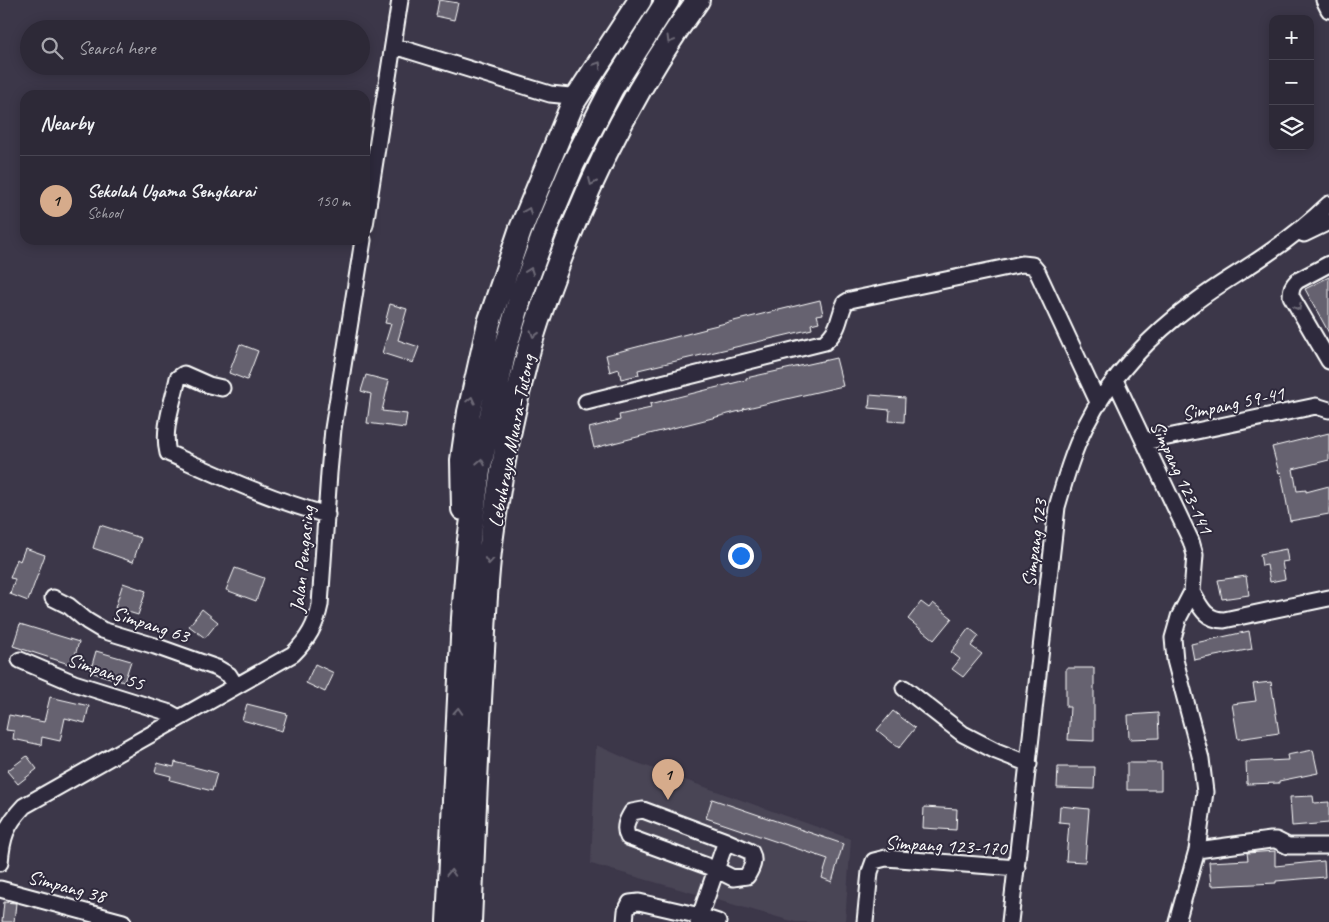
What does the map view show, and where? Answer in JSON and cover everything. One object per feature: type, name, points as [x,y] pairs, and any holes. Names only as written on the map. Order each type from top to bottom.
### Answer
[{"type":"highway","points":[[470,534],[462,508],[462,460],[468,412],[489,324],[520,231],[573,103],[640,0]]},
{"type":"highway","name":"Lebuhraya Muara–Tutong","points":[[448,922],[463,618],[470,534],[480,472],[505,350],[521,296],[546,228],[573,164],[612,88],[668,0]]},
{"type":"highway","name":"Lebuhraya Muara–Tutong","points":[[470,922],[480,696],[491,545],[504,465],[527,356],[543,303],[568,236],[596,174],[635,98],[677,29],[698,0]]},
{"type":"street","points":[[370,194],[400,0]]},
{"type":"street","points":[[1324,0],[1329,10]]},
{"type":"street","points":[[394,46],[550,94],[570,96],[580,91]]},
{"type":"street","points":[[550,94],[567,116]]},
{"type":"street","name":"Simpang 123","points":[[1010,922],[1057,507],[1072,460],[1087,424],[1115,380],[1143,348],[1187,308],[1268,254],[1329,204]]},
{"type":"street","name":"Simpang 123","points":[[1268,254],[1329,222]]},
{"type":"street","name":"Jalan Pengasing","points":[[0,863],[5,832],[12,818],[24,806],[293,654],[312,632],[318,618],[320,605],[333,429],[362,245]]},
{"type":"street","points":[[586,402],[825,342],[840,323],[845,303],[850,300],[1022,264],[1032,265],[1037,271],[1099,404]]},
{"type":"street","points":[[1329,264],[1297,281],[1292,285],[1291,291],[1291,296],[1329,361]]},
{"type":"street","points":[[222,388],[209,385],[184,374],[178,378],[170,413],[166,443],[168,453],[210,473],[249,488],[304,508],[327,514]]},
{"type":"street","name":"Simpang 123-141","points":[[1115,380],[1191,541],[1195,555],[1192,592]]},
{"type":"street","name":"Simpang 59-41","points":[[1144,442],[1316,406],[1329,410]]},
{"type":"street","points":[[1192,592],[1208,616],[1215,620],[1224,620],[1329,598]]},
{"type":"street","points":[[1177,922],[1197,850],[1205,792],[1201,759],[1175,660],[1173,638],[1180,617],[1192,592]]},
{"type":"street","name":"Simpang 63","points":[[53,598],[69,606],[87,621],[102,630],[218,668],[229,675],[236,686]]},
{"type":"street","name":"Simpang 55","points":[[20,660],[74,683],[170,713],[179,718]]},
{"type":"street","points":[[904,688],[963,734],[996,751],[1029,764]]},
{"type":"street","points":[[643,810],[726,841],[751,852],[753,861],[747,876],[733,878],[716,869],[628,837],[625,829],[632,812],[643,810]]},
{"type":"street","points":[[1197,850],[1271,840],[1276,840],[1288,846],[1328,846]]},
{"type":"street","points":[[699,919],[726,841]]},
{"type":"street","name":"Simpang 123-170","points":[[865,922],[870,872],[874,861],[886,858],[1017,868]]},
{"type":"street","name":"Simpang 38","points":[[0,889],[123,922]]},
{"type":"street","points":[[625,922],[626,911],[630,903],[639,902],[699,919],[718,922]]},
{"type":"shaded area","points":[[596,745],[632,761],[851,839],[845,922],[795,922],[591,864]]},
{"type":"building","points":[[439,0],[458,3],[454,20],[436,16]]},
{"type":"building","points":[[1329,277],[1329,333],[1305,289]]},
{"type":"building","points":[[820,300],[823,314],[817,315],[819,322],[811,324],[812,329],[638,370],[639,375],[621,379],[619,369],[610,372],[606,355],[705,328]]},
{"type":"building","points":[[390,304],[407,309],[398,340],[419,347],[413,363],[382,353],[391,324],[385,323]]},
{"type":"building","points":[[240,344],[258,351],[247,380],[229,373]]},
{"type":"building","points":[[836,358],[843,386],[743,409],[594,448],[589,428],[620,420],[619,415],[651,408],[650,404],[746,380],[746,378]]},
{"type":"building","points":[[366,375],[389,381],[382,411],[407,414],[405,428],[367,423],[371,394],[361,391]]},
{"type":"building","points":[[870,395],[905,398],[904,422],[889,421],[890,410],[869,408]]},
{"type":"building","points":[[1329,433],[1329,460],[1293,469],[1297,491],[1306,490],[1306,492],[1329,486],[1329,514],[1290,521],[1281,472],[1279,473],[1272,447]]},
{"type":"building","points":[[100,525],[141,538],[133,562],[93,548]]},
{"type":"building","points":[[25,548],[45,555],[28,601],[10,594],[15,579],[10,578],[17,559],[20,561]]},
{"type":"building","points":[[1286,549],[1288,561],[1282,562],[1285,579],[1270,582],[1267,565],[1262,566],[1260,554]]},
{"type":"building","points":[[235,568],[264,578],[256,601],[226,590]]},
{"type":"building","points":[[1246,576],[1249,595],[1222,599],[1218,580]]},
{"type":"building","points":[[123,583],[146,591],[138,615],[115,608]]},
{"type":"building","points":[[921,602],[929,608],[933,603],[952,618],[934,640],[908,619]]},
{"type":"building","points":[[202,609],[218,622],[205,638],[189,626]]},
{"type":"building","points":[[20,624],[79,642],[72,665],[13,646]]},
{"type":"building","points":[[969,628],[979,636],[971,646],[982,654],[963,677],[952,669],[960,659],[951,652]]},
{"type":"building","points":[[1249,631],[1252,649],[1194,660],[1191,644]]},
{"type":"building","points":[[96,651],[131,661],[124,682],[90,672]]},
{"type":"building","points":[[315,664],[334,673],[325,692],[306,683]]},
{"type":"building","points":[[1066,668],[1094,668],[1094,741],[1068,740],[1070,707],[1066,707]]},
{"type":"building","points":[[1271,682],[1279,733],[1238,739],[1232,704],[1256,701],[1253,684]]},
{"type":"building","points":[[50,697],[89,706],[85,723],[65,718],[60,741],[42,737],[41,745],[13,739],[14,731],[6,730],[9,715],[44,722]]},
{"type":"building","points":[[247,704],[287,714],[282,731],[242,720]]},
{"type":"building","points":[[893,711],[915,728],[899,748],[877,730]]},
{"type":"building","points":[[1158,713],[1159,738],[1129,739],[1128,715]]},
{"type":"building","points":[[1313,750],[1318,773],[1279,781],[1279,783],[1247,784],[1246,762],[1288,760],[1287,755]]},
{"type":"building","points":[[27,756],[37,769],[18,784],[7,771]]},
{"type":"building","points":[[175,762],[217,773],[212,791],[170,780],[171,776],[155,772],[157,763],[174,767]]},
{"type":"building","points":[[1127,763],[1161,763],[1161,790],[1127,790]]},
{"type":"building","points":[[1058,767],[1095,767],[1094,789],[1057,788]]},
{"type":"building","points":[[1313,796],[1314,803],[1329,802],[1329,823],[1292,826],[1290,797]]},
{"type":"building","points":[[712,799],[843,844],[832,882],[822,878],[828,859],[706,818]]},
{"type":"building","points":[[1060,806],[1089,809],[1085,862],[1066,861],[1069,823],[1059,822]]},
{"type":"building","points":[[924,807],[957,809],[956,830],[923,828]]},
{"type":"building","points":[[1275,851],[1275,866],[1324,861],[1325,877],[1276,881],[1276,883],[1211,886],[1209,862],[1248,860],[1247,853]]},
{"type":"building","points":[[4,902],[16,903],[14,922],[2,922]]},
{"type":"place","name":"Sekolah Ugama Sengkarai","points":[[668,800]]}]
